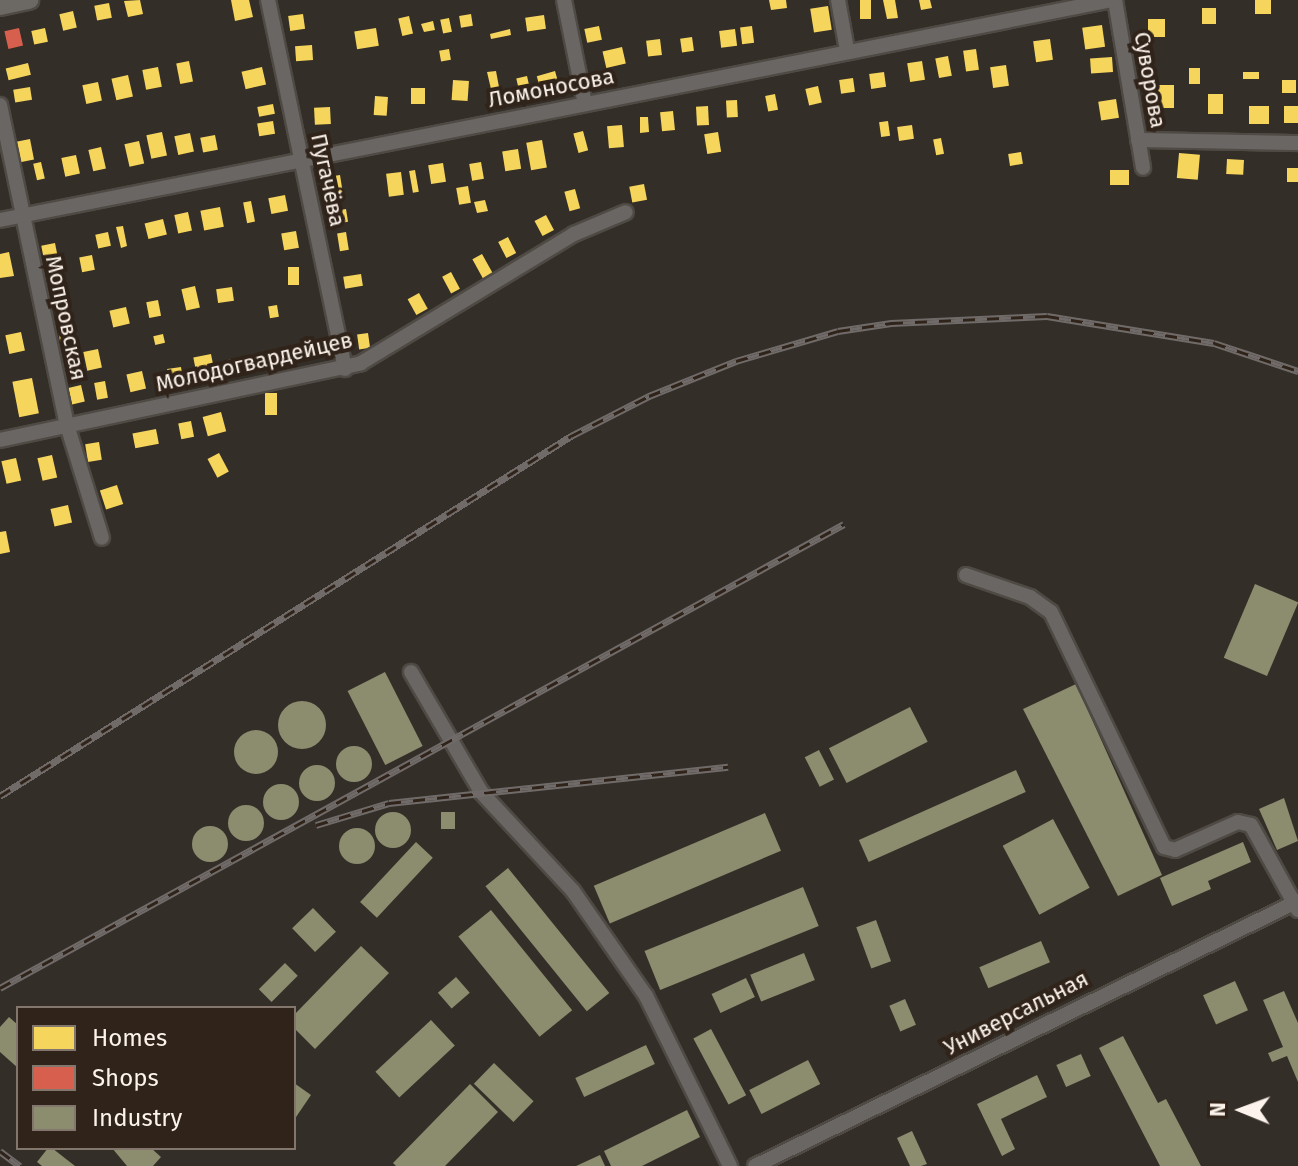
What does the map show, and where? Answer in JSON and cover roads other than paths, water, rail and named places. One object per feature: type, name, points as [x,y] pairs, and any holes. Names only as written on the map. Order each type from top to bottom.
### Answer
[{"type":"main road","points":[[0,6],[29,0]]},
{"type":"street","name":"Пугачёва","points":[[268,0],[345,369]]},
{"type":"street","points":[[564,0],[585,104]]},
{"type":"street","points":[[838,0],[847,50]]},
{"type":"street","name":"Ломоносова","points":[[0,220],[847,50],[1113,0]]},
{"type":"street","name":"Суворова","points":[[1113,0],[1143,168]]},
{"type":"street","name":"Мопровская","points":[[0,105],[67,425],[102,538]]},
{"type":"street","points":[[1138,140],[1298,143]]},
{"type":"street","name":"Молодогвардейцев","points":[[0,440],[345,369],[574,234],[626,212]]},
{"type":"street","points":[[966,575],[1030,597],[1051,612],[1164,847],[1175,850],[1245,822],[1256,830],[1297,905]]},
{"type":"street","points":[[411,672],[481,792],[573,891],[646,996],[730,1166]]},
{"type":"street","name":"Универсальная","points":[[755,1166],[1297,905]]},
{"type":"railway","points":[[0,796],[571,436],[649,396],[736,361],[838,331],[891,323],[1047,316],[1214,343],[1298,371]]},
{"type":"railway","points":[[0,988],[844,524]]},
{"type":"railway","points":[[316,825],[389,803],[728,767]]},
{"type":"railway","points":[[0,1151],[20,1166]]}]
